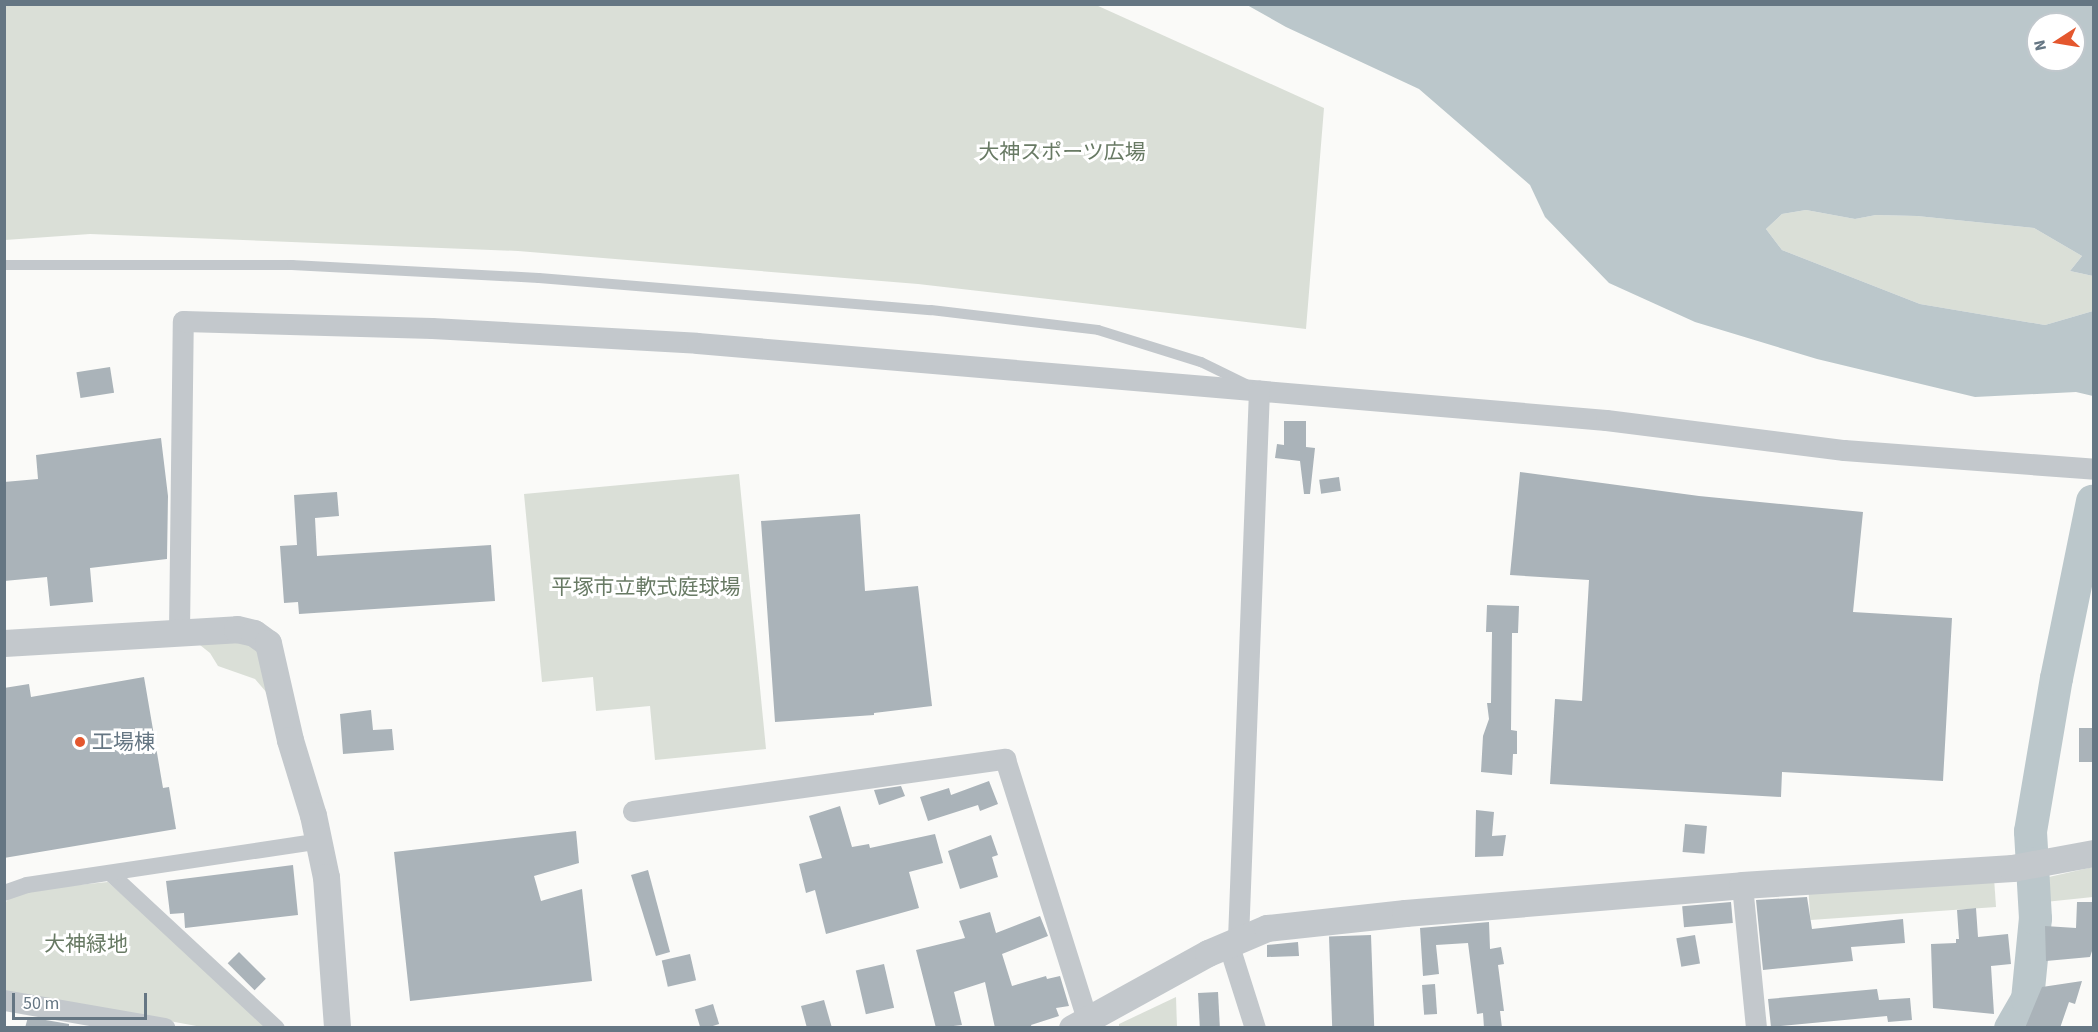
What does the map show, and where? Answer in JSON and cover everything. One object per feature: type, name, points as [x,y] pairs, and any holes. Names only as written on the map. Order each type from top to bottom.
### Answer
[{"type":"street","points":[[179,632],[183,321],[567,334],[1258,390],[1665,426],[1856,451],[2094,470]]},
{"type":"street","points":[[1255,1028],[1233,941],[1258,390]]},
{"type":"street","points":[[4,643],[237,629],[254,633],[268,643],[290,740],[313,814],[326,877],[337,1028]]},
{"type":"street","points":[[633,811],[1005,759],[1083,1025],[1233,941],[1266,927],[1742,885],[2030,866],[2094,853]]},
{"type":"street","points":[[4,893],[27,885],[308,843]]},
{"type":"street","points":[[111,874],[277,1028]]},
{"type":"street","points":[[1742,885],[1756,1028]]},
{"type":"street","points":[[4,1000],[109,1023],[165,1028]]},
{"type":"lane","points":[[4,265],[292,265],[538,278],[931,310],[1098,330],[1201,362],[1258,390]]},
{"type":"green space","name":"大神スポーツ広場","points":[[5,4],[1096,5],[1324,108],[1306,329],[918,284],[518,251],[90,234],[5,240]]},
{"type":"green space","points":[[1806,210],[1855,219],[1876,215],[1917,216],[2034,228],[2082,256],[2070,271],[2093,276],[2093,311],[2045,325],[1920,304],[1782,250],[1766,229],[1782,214]]},
{"type":"green space","name":"平塚市立軟式庭球場","points":[[739,474],[766,749],[655,760],[650,706],[596,711],[593,677],[542,682],[524,494]]},
{"type":"green space","points":[[195,641],[255,643],[267,693],[255,679],[218,666],[210,653]]},
{"type":"green space","points":[[2093,867],[2093,897],[2045,902],[2040,879]]},
{"type":"green space","points":[[1994,878],[1996,907],[1810,920],[1808,891]]},
{"type":"green space","name":"大神緑地","points":[[108,882],[271,1027],[202,1027],[5,991],[4,904],[16,891]]},
{"type":"green space","points":[[1176,997],[1177,1027],[1119,1027],[1119,1024]]},
{"type":"shaded area","points":[[1247,5],[2093,5],[2093,276],[2070,271],[2082,256],[2034,228],[1917,216],[1876,215],[1855,219],[1806,210],[1782,214],[1766,229],[1782,250],[1920,304],[2045,325],[2093,311],[2093,396],[2076,392],[1975,397],[1817,359],[1695,322],[1609,283],[1545,217],[1530,185],[1419,89],[1286,27]]},
{"type":"building","points":[[110,367],[114,393],[80,398],[76,372]]},
{"type":"building","points":[[1284,421],[1306,421],[1306,447],[1315,448],[1310,494],[1304,494],[1300,461],[1275,458],[1277,444],[1284,445]]},
{"type":"building","points":[[161,438],[168,496],[167,559],[90,568],[93,602],[50,606],[47,577],[4,581],[4,482],[38,479],[36,455]]},
{"type":"building","points":[[1520,472],[1699,496],[1863,512],[1853,612],[1952,618],[1943,781],[1782,772],[1781,797],[1550,784],[1555,699],[1582,701],[1589,580],[1510,575]]},
{"type":"building","points":[[1339,477],[1341,491],[1321,494],[1319,480]]},
{"type":"building","points":[[337,492],[339,516],[315,518],[317,556],[491,545],[495,601],[299,614],[298,602],[284,603],[280,546],[297,545],[294,495]]},
{"type":"building","points":[[860,514],[865,591],[918,586],[932,706],[874,713],[874,715],[775,722],[761,521]]},
{"type":"building","points":[[1487,605],[1519,606],[1518,633],[1512,633],[1511,730],[1517,731],[1517,754],[1513,754],[1512,775],[1481,772],[1483,736],[1489,719],[1487,703],[1491,703],[1492,632],[1486,632]]},
{"type":"building","name":"工場棟","points":[[144,677],[163,788],[169,787],[176,829],[4,858],[4,688],[29,684],[31,697]]},
{"type":"building","points":[[371,710],[373,730],[392,729],[394,750],[343,754],[340,714]]},
{"type":"building","points":[[2079,728],[2094,728],[2094,762],[2079,762]]},
{"type":"building","points":[[989,781],[998,804],[980,811],[978,805],[928,821],[920,797],[949,788],[951,795]]},
{"type":"building","points":[[901,786],[905,796],[879,805],[874,790]]},
{"type":"building","points":[[840,806],[852,847],[869,844],[870,848],[935,834],[943,863],[909,872],[919,908],[826,934],[815,890],[806,893],[799,864],[822,858],[809,816]]},
{"type":"building","points":[[1476,810],[1494,812],[1492,836],[1506,835],[1503,856],[1475,857]]},
{"type":"building","points":[[1685,824],[1707,826],[1704,854],[1683,852]]},
{"type":"building","points":[[576,831],[579,863],[534,876],[541,901],[582,889],[592,981],[410,1001],[394,852]]},
{"type":"building","points":[[991,835],[998,855],[992,857],[998,877],[960,889],[948,851]]},
{"type":"building","points":[[293,865],[298,915],[185,928],[184,913],[170,914],[166,881]]},
{"type":"building","points":[[648,870],[670,952],[656,956],[631,875]]},
{"type":"building","points":[[1807,897],[1812,929],[1903,919],[1905,943],[1851,947],[1853,961],[1763,970],[1756,900]]},
{"type":"building","points":[[1731,902],[1733,923],[1684,927],[1682,906]]},
{"type":"building","points":[[2077,902],[2094,902],[2094,945],[2090,957],[2046,961],[2045,926],[2076,928]]},
{"type":"building","points":[[1976,908],[1978,937],[2008,934],[2011,964],[1991,966],[1994,1014],[1933,1008],[1931,944],[1956,943],[1956,939],[1959,939],[1957,910]]},
{"type":"building","points":[[990,912],[996,933],[1040,916],[1048,936],[1002,954],[1012,986],[1046,976],[1047,979],[1060,976],[1069,1006],[1056,1008],[1059,1016],[1031,1025],[1032,1028],[995,1028],[985,982],[954,992],[962,1025],[936,1028],[916,950],[965,938],[959,921]]},
{"type":"building","points":[[1489,922],[1490,949],[1501,947],[1504,964],[1498,965],[1504,1011],[1500,1011],[1502,1028],[1484,1028],[1483,1013],[1477,1014],[1468,943],[1436,945],[1439,974],[1423,976],[1420,928]]},
{"type":"building","points":[[1371,935],[1374,1028],[1332,1028],[1329,936]]},
{"type":"building","points":[[1695,935],[1700,964],[1681,967],[1676,938]]},
{"type":"building","points":[[1298,942],[1299,956],[1267,957],[1267,945]]},
{"type":"building","points":[[239,952],[266,979],[255,990],[228,963]]},
{"type":"building","points":[[690,954],[696,980],[668,987],[662,961]]},
{"type":"building","points":[[884,964],[894,1008],[866,1014],[856,971]]},
{"type":"building","points":[[2082,981],[2075,1004],[2069,1002],[2060,1028],[2025,1028],[2042,987]]},
{"type":"building","points":[[1435,984],[1437,1014],[1424,1015],[1422,985]]},
{"type":"building","points":[[1877,989],[1879,1000],[1910,998],[1912,1020],[1888,1022],[1887,1016],[1771,1027],[1768,999]]},
{"type":"building","points":[[1218,992],[1220,1028],[1200,1028],[1198,993]]},
{"type":"building","points":[[824,1000],[832,1028],[807,1028],[801,1006]]},
{"type":"building","points":[[713,1004],[719,1024],[700,1028],[695,1010]]},
{"type":"building","points":[[28,1017],[69,1024],[69,1028],[25,1028]]},
{"type":"waterway","points":[[2010,1028],[2027,999],[2035,918],[2030,831],[2056,678],[2092,501]]},
{"type":"place","name":"工場棟","points":[[80,742]]}]
